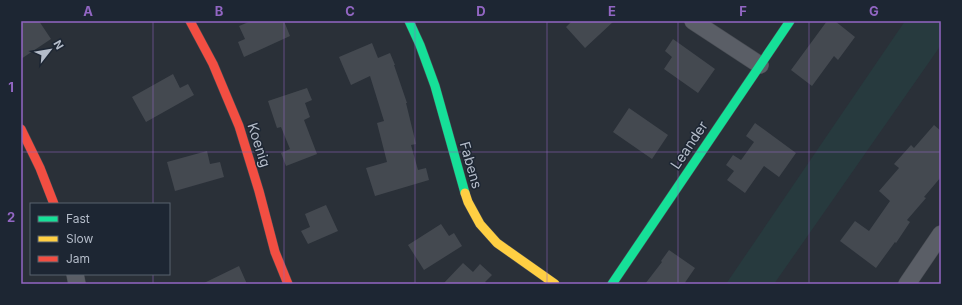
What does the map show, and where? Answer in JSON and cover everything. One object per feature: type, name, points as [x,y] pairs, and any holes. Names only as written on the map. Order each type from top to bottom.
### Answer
[{"type":"street","name":"Koenig","points":[[190,21],[213,64],[239,126],[259,191],[275,252],[288,284]]},
{"type":"street","name":"Fabens","points":[[409,21],[420,45],[435,86],[468,202],[480,224],[496,243],[555,284]]},
{"type":"street","points":[[693,21],[760,65]]},
{"type":"street","name":"Leander","points":[[612,284],[790,21]]},
{"type":"street","points":[[21,129],[40,168],[54,203]]},
{"type":"street","points":[[907,284],[941,234]]},
{"type":"green space","points":[[905,21],[941,21],[941,45],[774,284],[726,284]]},
{"type":"building","points":[[26,21],[39,21],[51,39],[21,59],[21,24]]},
{"type":"building","points":[[251,21],[284,21],[290,36],[244,57],[238,42],[245,39],[239,26]]},
{"type":"building","points":[[572,21],[614,21],[585,48],[566,27]]},
{"type":"building","points":[[827,21],[835,21],[855,37],[838,60],[834,56],[812,86],[791,70]]},
{"type":"building","points":[[673,39],[715,69],[698,93],[664,69],[672,57],[665,51]]},
{"type":"building","points":[[372,43],[378,58],[390,53],[395,65],[407,103],[416,144],[411,145],[418,170],[426,168],[429,180],[375,196],[366,168],[387,162],[377,123],[384,121],[370,76],[351,85],[339,57]]},
{"type":"building","points":[[173,74],[180,88],[188,84],[194,95],[146,122],[132,97]]},
{"type":"building","points":[[307,88],[312,100],[305,103],[310,117],[304,120],[317,154],[286,166],[281,153],[290,149],[281,127],[277,128],[268,101]]},
{"type":"building","points":[[629,108],[668,135],[652,159],[613,132]]},
{"type":"building","points":[[755,123],[796,153],[779,177],[764,166],[745,193],[727,180],[734,171],[726,165],[733,155],[741,160],[754,142],[746,136]]},
{"type":"building","points":[[934,125],[941,131],[941,177],[924,197],[926,198],[907,220],[910,222],[896,243],[895,242],[876,268],[840,241],[855,221],[869,231],[890,201],[879,191],[899,168],[894,164],[911,145],[914,148]]},
{"type":"building","points":[[207,151],[210,164],[220,162],[224,177],[175,191],[167,162]]},
{"type":"building","points":[[326,205],[338,231],[308,244],[301,231],[310,227],[305,214]]},
{"type":"building","points":[[441,224],[449,236],[454,233],[462,246],[424,270],[408,245]]},
{"type":"building","points":[[669,250],[695,268],[684,284],[645,284],[662,262],[661,261]]},
{"type":"building","points":[[463,263],[473,272],[480,264],[492,275],[485,282],[487,284],[443,284]]},
{"type":"building","points":[[239,266],[247,284],[202,284]]},
{"type":"traffic: fast","points":[[409,21],[420,45],[435,86],[465,193]]},
{"type":"traffic: fast","points":[[612,284],[790,21]]},
{"type":"traffic: slow","points":[[465,193],[468,202],[480,224],[497,243],[555,284]]},
{"type":"traffic: jam","points":[[190,21],[213,64],[239,126],[259,191],[275,252],[288,284]]},
{"type":"traffic: jam","points":[[21,129],[40,168],[54,203]]}]
